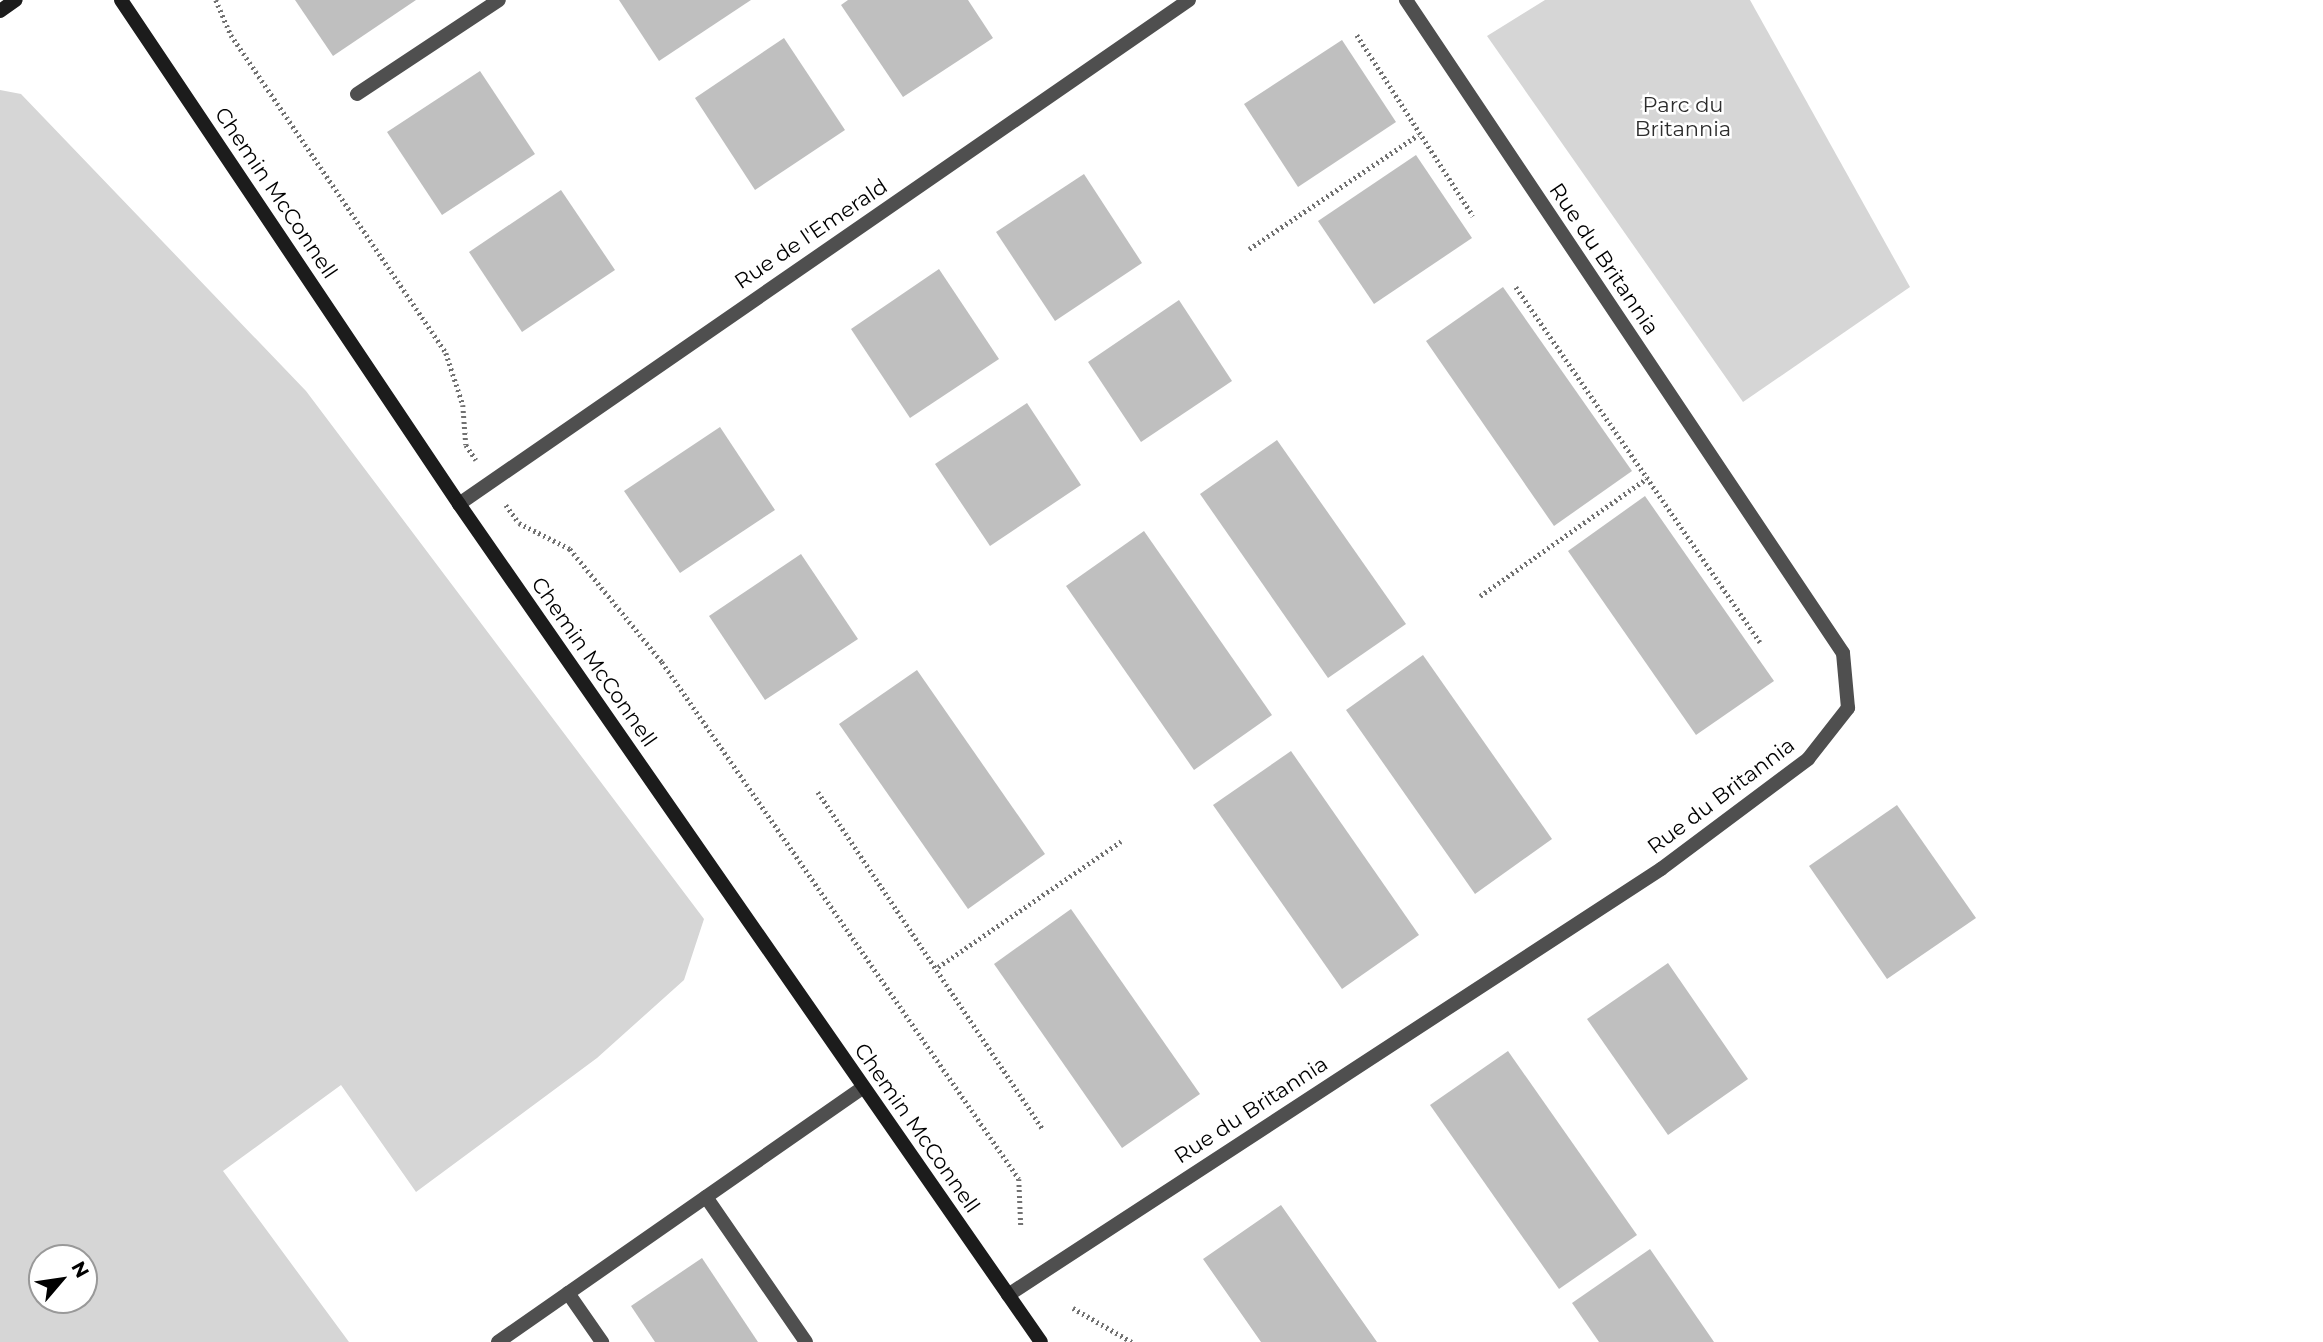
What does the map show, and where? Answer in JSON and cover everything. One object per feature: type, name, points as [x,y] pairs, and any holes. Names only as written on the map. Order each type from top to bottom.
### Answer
[{"type":"street","name":"Chemin McConnell","points":[[121,0],[459,505],[1041,1342]]},
{"type":"street","points":[[357,94],[499,0]]},
{"type":"street","name":"Rue de l'Emerald","points":[[459,505],[490,481],[1189,0]]},
{"type":"street","name":"Rue du Britannia","points":[[1008,1295],[1661,869],[1808,759],[1848,708],[1843,653],[1406,0]]},
{"type":"street","points":[[498,1342],[863,1087]]},
{"type":"street","points":[[706,1197],[806,1342]]},
{"type":"street","points":[[568,1293],[602,1342]]},
{"type":"path","points":[[216,0],[231,35],[446,353],[463,405],[466,445],[519,523],[570,549],[662,662],[1018,1179],[1021,1227]]},
{"type":"path","points":[[1357,35],[1418,135],[1473,216]]},
{"type":"path","points":[[1249,249],[1418,135]]},
{"type":"path","points":[[1516,287],[1760,642]]},
{"type":"path","points":[[1480,596],[1647,478]]},
{"type":"path","points":[[818,792],[938,967],[1043,1129]]},
{"type":"path","points":[[938,967],[1121,841]]},
{"type":"path","points":[[1073,1308],[1132,1342]]},
{"type":"green space","name":"Parc du Britannia","points":[[1545,0],[1750,0],[1910,287],[1743,402],[1487,36]]},
{"type":"green space","points":[[0,90],[21,94],[306,391],[704,919],[684,980],[597,1058],[416,1192],[341,1085],[223,1171],[349,1342],[0,1342]]},
{"type":"building","points":[[295,0],[416,0],[333,56]]},
{"type":"building","points":[[619,0],[751,0],[659,61]]},
{"type":"building","points":[[848,0],[968,0],[993,38],[903,97],[841,5]]},
{"type":"building","points":[[784,38],[845,130],[755,190],[695,98]]},
{"type":"building","points":[[1342,40],[1396,122],[1298,187],[1244,104]]},
{"type":"building","points":[[480,71],[535,154],[442,215],[387,132]]},
{"type":"building","points":[[1416,155],[1472,238],[1374,304],[1318,221]]},
{"type":"building","points":[[1084,174],[1142,263],[1055,321],[996,232]]},
{"type":"building","points":[[561,190],[615,270],[522,332],[469,252]]},
{"type":"building","points":[[939,269],[999,359],[910,418],[851,329]]},
{"type":"building","points":[[1503,287],[1632,471],[1554,526],[1426,341]]},
{"type":"building","points":[[1179,300],[1232,381],[1141,442],[1088,362]]},
{"type":"building","points":[[1027,403],[1081,485],[990,546],[935,464]]},
{"type":"building","points":[[720,427],[775,510],[680,573],[624,491]]},
{"type":"building","points":[[1277,440],[1406,624],[1328,678],[1200,494]]},
{"type":"building","points":[[1645,496],[1774,681],[1696,735],[1568,551]]},
{"type":"building","points":[[1144,531],[1272,715],[1194,770],[1066,586]]},
{"type":"building","points":[[801,554],[858,639],[765,700],[709,616]]},
{"type":"building","points":[[1423,655],[1552,839],[1475,894],[1346,710]]},
{"type":"building","points":[[917,670],[1045,854],[968,909],[839,724]]},
{"type":"building","points":[[1291,751],[1419,935],[1342,989],[1213,805]]},
{"type":"building","points":[[1897,805],[1976,918],[1887,979],[1809,866]]},
{"type":"building","points":[[1071,909],[1200,1094],[1122,1148],[994,964]]},
{"type":"building","points":[[1668,963],[1748,1079],[1668,1135],[1587,1019]]},
{"type":"building","points":[[1508,1051],[1637,1235],[1559,1289],[1430,1105]]},
{"type":"building","points":[[1281,1205],[1377,1342],[1261,1342],[1203,1259]]},
{"type":"building","points":[[1650,1249],[1714,1342],[1599,1342],[1572,1303]]},
{"type":"building","points":[[702,1258],[758,1342],[655,1342],[631,1306]]}]
